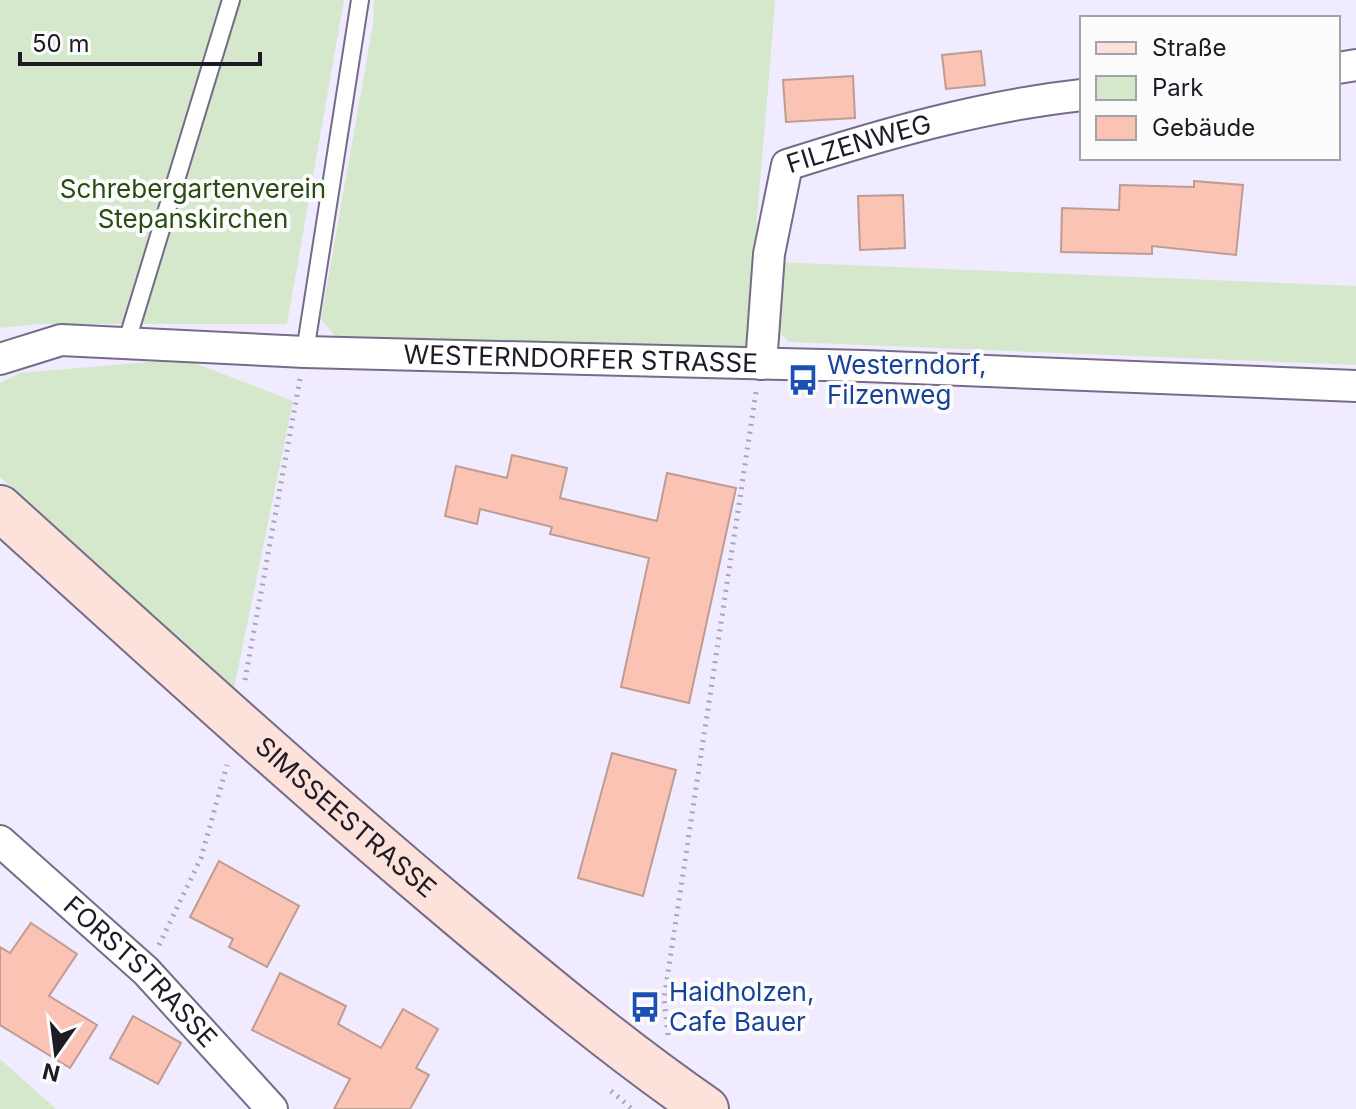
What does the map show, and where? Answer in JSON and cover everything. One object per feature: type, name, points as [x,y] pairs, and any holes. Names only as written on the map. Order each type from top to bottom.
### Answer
[{"type":"main road","name":"SIMSSEESTRASSE","points":[[0,508],[350,824],[617,1045],[690,1098]]},
{"type":"street","name":"FILZENWEG","points":[[761,364],[769,254],[787,165],[872,137],[1023,101],[1080,95]]},
{"type":"street","name":"WESTERNDORFER STRASSE","points":[[0,359],[61,340],[305,352],[761,364],[1356,386]]},
{"type":"street","name":"FORSTSTRASSE","points":[[0,841],[146,971],[272,1109]]},
{"type":"lane","points":[[126,344],[231,0]]},
{"type":"lane","points":[[305,352],[360,0]]},
{"type":"path","points":[[146,971],[201,858],[237,722],[305,352]]},
{"type":"path","points":[[690,1098],[664,999],[761,364]]},
{"type":"green space","name":"Schrebergartenverein Stepanskirchen","points":[[0,0],[344,0],[287,324],[39,324],[0,328]]},
{"type":"green space","points":[[374,0],[775,0],[748,346],[339,341],[321,319],[373,24]]},
{"type":"green space","points":[[776,262],[1356,286],[1356,365],[789,342],[777,330]]},
{"type":"green space","points":[[184,359],[293,401],[233,693],[0,477],[0,383],[20,373]]},
{"type":"green space","points":[[0,1059],[56,1109],[0,1109]]},
{"type":"building","points":[[981,51],[985,85],[946,89],[942,55]]},
{"type":"building","points":[[853,76],[855,118],[786,122],[783,80]]},
{"type":"building","points":[[1194,181],[1243,185],[1236,255],[1152,246],[1152,254],[1061,252],[1062,208],[1119,210],[1120,185],[1194,187]]},
{"type":"building","points":[[903,195],[905,248],[860,250],[858,196]]},
{"type":"building","points":[[512,455],[567,468],[560,498],[657,521],[667,473],[736,488],[689,703],[621,687],[649,558],[550,534],[552,527],[480,509],[477,524],[445,516],[456,466],[507,478]]},
{"type":"building","points":[[612,753],[676,770],[643,896],[578,878]]},
{"type":"building","points":[[219,861],[299,906],[267,967],[229,947],[233,939],[190,917]]},
{"type":"building","points":[[31,923],[77,954],[49,996],[97,1025],[70,1068],[0,1025],[0,947],[10,953]]},
{"type":"building","points":[[280,973],[346,1006],[338,1024],[381,1048],[403,1009],[438,1029],[416,1068],[429,1075],[410,1109],[334,1109],[350,1079],[252,1030]]},
{"type":"building","points":[[133,1016],[181,1043],[158,1084],[110,1058]]},
{"type":"place","name":"Westerndorf, Filzenweg","points":[[803,380]]},
{"type":"place","name":"Haidholzen, Cafe Bauer","points":[[645,1007]]}]
